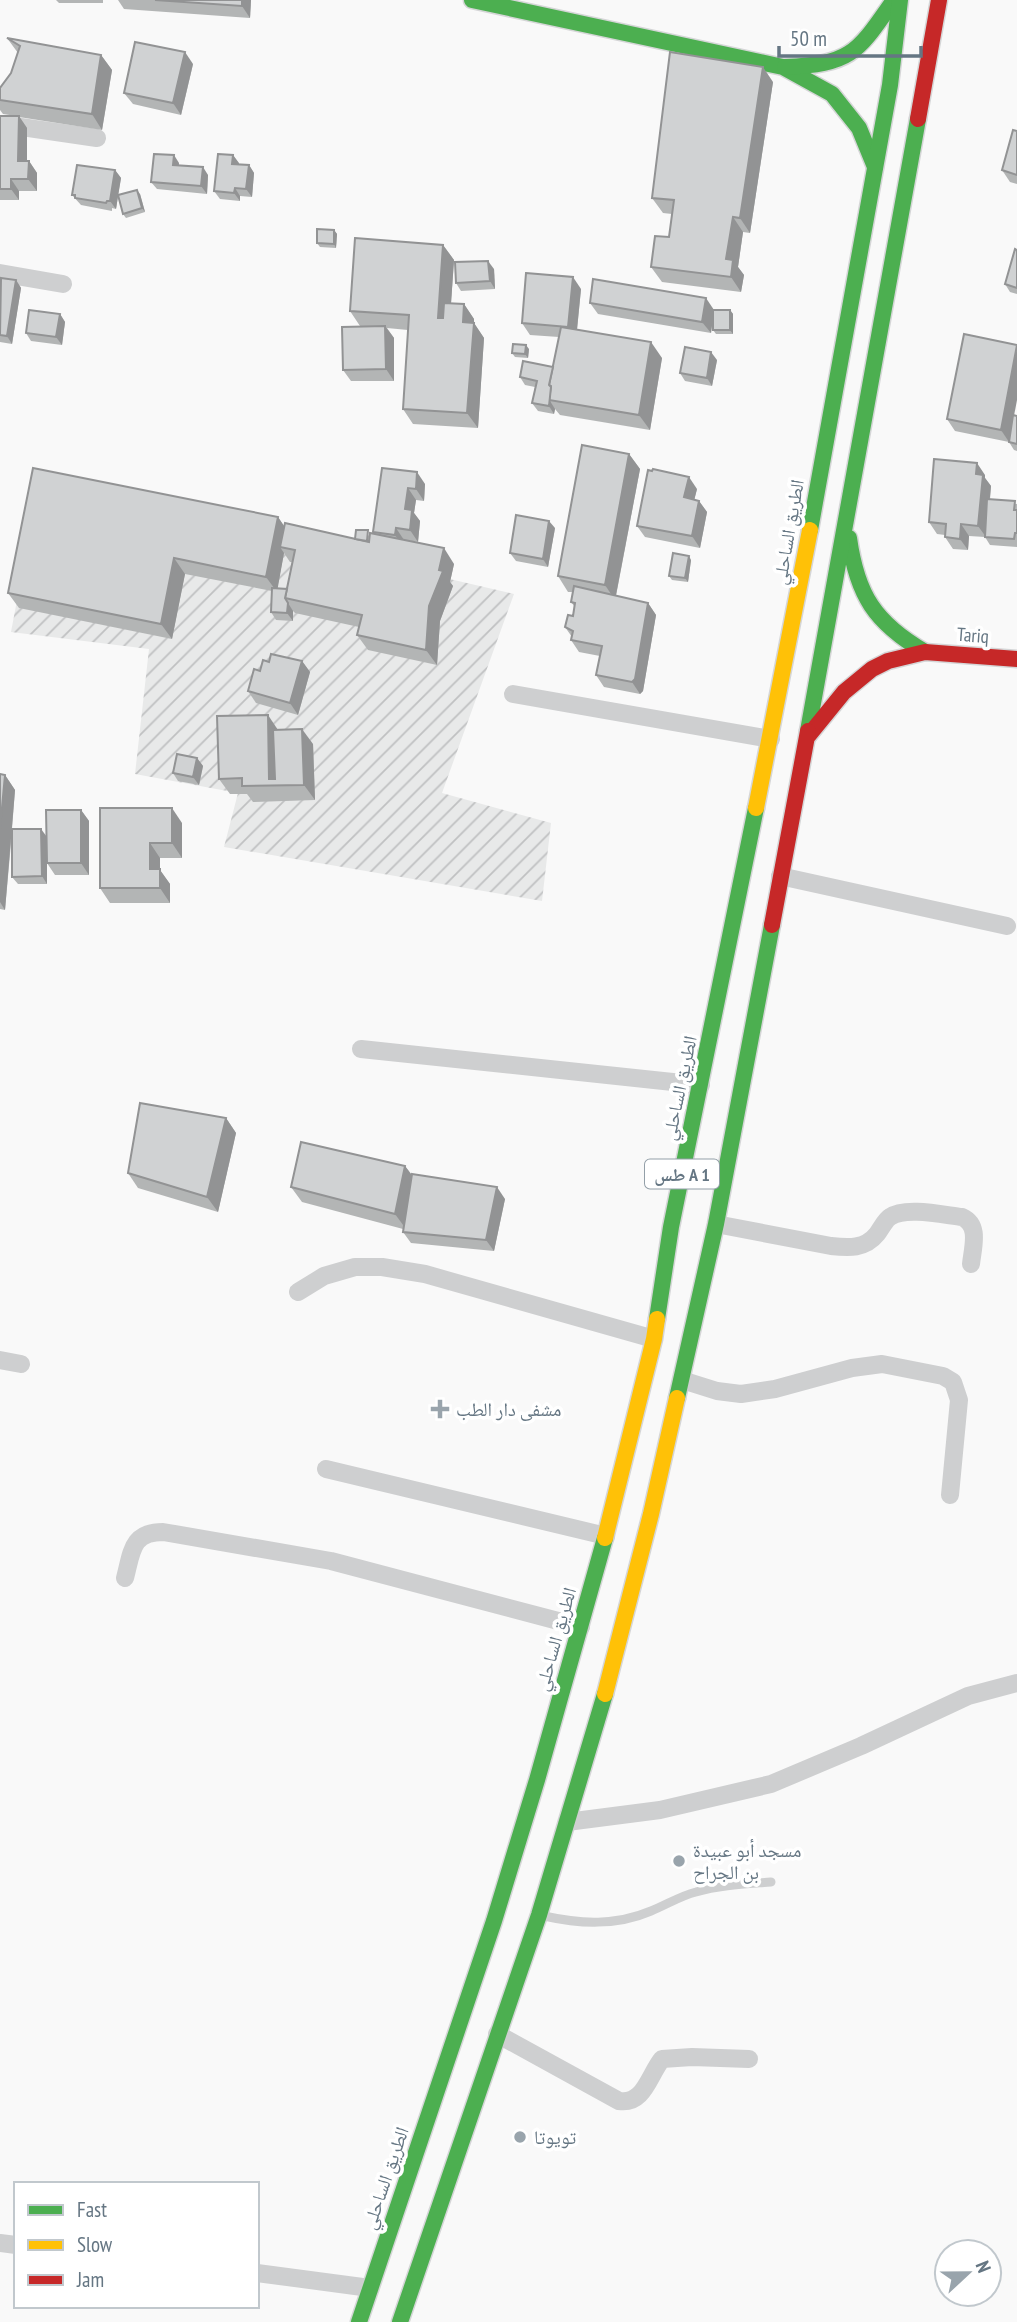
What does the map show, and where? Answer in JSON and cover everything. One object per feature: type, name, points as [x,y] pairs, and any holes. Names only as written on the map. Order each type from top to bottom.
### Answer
[{"type":"main road","points":[[472,0],[783,67],[824,65],[854,54],[894,0]]},
{"type":"main road","name":"الطريق الساحلي","points":[[359,2322],[494,1921],[581,1627],[654,1339],[671,1227],[771,739],[890,85],[900,0]]},
{"type":"main road","name":"طس A 1","points":[[400,2322],[539,1915],[608,1684],[651,1514],[716,1224],[848,520],[939,0]]},
{"type":"main road","points":[[783,67],[832,94],[859,128],[875,167]]},
{"type":"main road","points":[[848,520],[852,568],[872,610],[905,642],[925,652]]},
{"type":"main road","points":[[806,739],[839,695],[857,679],[878,666],[925,652]]},
{"type":"main road","name":"Tariq","points":[[925,652],[1017,659]]},
{"type":"street","points":[[0,124],[97,138]]},
{"type":"street","points":[[0,273],[63,284]]},
{"type":"street","points":[[513,694],[771,739]]},
{"type":"street","points":[[780,876],[1006,926]]},
{"type":"street","points":[[360,1049],[701,1084]]},
{"type":"street","points":[[716,1224],[850,1248],[864,1245],[875,1237],[890,1217],[903,1212],[962,1217],[974,1227],[971,1264]]},
{"type":"street","points":[[298,1292],[324,1276],[355,1267],[382,1267],[425,1274],[654,1339]]},
{"type":"street","points":[[0,1360],[21,1364]]},
{"type":"street","points":[[682,1380],[717,1391],[741,1394],[775,1390],[852,1368],[882,1364],[943,1376],[953,1382],[959,1400],[950,1495]]},
{"type":"street","points":[[326,1469],[606,1536]]},
{"type":"street","points":[[125,1578],[134,1543],[141,1536],[163,1532],[331,1561],[581,1627]]},
{"type":"street","points":[[567,1822],[660,1810],[771,1784],[968,1696],[1017,1683]]},
{"type":"street","points":[[497,2034],[619,2101],[627,2102],[636,2099],[643,2092],[663,2059],[749,2059]]},
{"type":"street","points":[[259,2273],[370,2288]]},
{"type":"lane","points":[[539,1915],[568,1922],[622,1921],[648,1913],[694,1892],[771,1882]]},
{"type":"shaded area","points":[[39,484],[514,594],[442,793],[551,823],[542,901],[224,847],[238,793],[135,774],[149,649],[11,632]]},
{"type":"building","points":[[155,0],[242,0],[242,6]]},
{"type":"building","points":[[7,38],[101,55],[92,114],[0,100],[0,88],[11,73],[20,46]]},
{"type":"building","points":[[135,42],[185,52],[173,103],[124,93]]},
{"type":"building","points":[[670,52],[763,67],[740,218],[733,217],[726,259],[733,260],[731,277],[651,267],[655,236],[669,237],[674,200],[652,198]]},
{"type":"building","points":[[0,116],[19,116],[18,161],[29,161],[28,179],[11,179],[11,189],[0,189]]},
{"type":"building","points":[[1013,130],[1017,131],[1017,175],[1002,170]]},
{"type":"building","points":[[154,154],[174,155],[173,165],[203,167],[201,186],[151,182]]},
{"type":"building","points":[[218,154],[233,155],[232,164],[249,165],[246,189],[235,188],[234,193],[214,191]]},
{"type":"building","points":[[77,165],[115,170],[110,201],[106,203],[75,198],[75,195],[72,195]]},
{"type":"building","points":[[137,190],[142,208],[123,214],[118,195]]},
{"type":"building","points":[[317,229],[334,230],[334,244],[317,243]]},
{"type":"building","points":[[355,238],[443,245],[438,318],[443,318],[444,303],[464,304],[463,322],[474,323],[467,413],[403,409],[409,315],[350,311]]},
{"type":"building","points":[[1015,249],[1017,250],[1017,288],[1005,284]]},
{"type":"building","points":[[488,261],[490,281],[456,283],[455,262]]},
{"type":"building","points":[[526,273],[573,277],[568,327],[522,323]]},
{"type":"building","points":[[1,278],[16,280],[7,336],[0,335]]},
{"type":"building","points":[[593,279],[706,298],[702,322],[590,303]]},
{"type":"building","points":[[29,310],[60,314],[56,337],[26,333]]},
{"type":"building","points":[[713,310],[730,310],[730,330],[713,330]]},
{"type":"building","points":[[385,326],[386,369],[343,370],[342,327]]},
{"type":"building","points":[[561,327],[651,342],[639,415],[549,400],[549,385]]},
{"type":"building","points":[[964,334],[1017,345],[1001,430],[947,419]]},
{"type":"building","points":[[513,344],[526,345],[525,354],[512,353]]},
{"type":"building","points":[[685,347],[711,352],[707,378],[680,373]]},
{"type":"building","points":[[523,361],[553,367],[549,385],[549,406],[532,403],[537,381],[520,377]]},
{"type":"building","points":[[1013,415],[1017,416],[1017,444],[1009,442]]},
{"type":"building","points":[[582,445],[629,454],[605,585],[558,576]]},
{"type":"building","points":[[934,459],[977,463],[976,474],[983,475],[978,526],[961,524],[960,539],[945,537],[946,524],[929,522]]},
{"type":"building","points":[[33,468],[278,517],[266,577],[174,558],[161,624],[8,593]]},
{"type":"building","points":[[382,468],[417,472],[416,489],[408,488],[405,509],[412,510],[410,530],[396,528],[395,535],[373,532]]},
{"type":"building","points":[[648,470],[689,477],[684,497],[699,501],[692,536],[637,526]]},
{"type":"building","points":[[987,499],[1015,501],[1017,533],[1014,539],[985,537]]},
{"type":"building","points":[[516,515],[549,521],[543,559],[510,553]]},
{"type":"building","points":[[285,523],[369,542],[370,533],[444,548],[439,570],[443,571],[429,606],[426,650],[357,635],[362,615],[285,598],[295,550],[280,547]]},
{"type":"building","points":[[356,530],[368,530],[367,541],[355,539]]},
{"type":"building","points":[[673,553],[689,556],[685,578],[669,576]]},
{"type":"building","points":[[574,586],[648,603],[635,679],[632,682],[596,675],[602,646],[571,640],[573,631],[565,627],[568,615],[573,616],[575,603],[571,602]]},
{"type":"building","points":[[272,588],[287,589],[287,613],[271,612]]},
{"type":"building","points":[[271,654],[302,661],[290,703],[248,691],[254,669],[260,671],[263,660],[269,662]]},
{"type":"building","points":[[268,715],[269,779],[275,779],[273,730],[302,729],[304,785],[242,786],[242,778],[219,779],[217,716]]},
{"type":"building","points":[[177,754],[197,758],[193,777],[173,773]]},
{"type":"building","points":[[0,774],[5,775],[0,829]]},
{"type":"building","points":[[100,808],[172,808],[172,843],[150,843],[150,869],[160,869],[160,888],[100,888]]},
{"type":"building","points":[[46,810],[81,810],[81,863],[47,863]]},
{"type":"building","points":[[12,829],[41,829],[42,876],[12,877]]},
{"type":"building","points":[[140,1103],[226,1118],[207,1197],[128,1173]]},
{"type":"building","points":[[301,1142],[405,1166],[395,1214],[291,1187]]},
{"type":"building","points":[[412,1174],[497,1187],[486,1240],[403,1232]]},
{"type":"traffic: fast","points":[[472,0],[783,67],[832,94],[859,128],[875,167]]},
{"type":"traffic: fast","points":[[785,67],[825,63],[851,52],[871,32],[894,0]]},
{"type":"traffic: fast","points":[[810,530],[890,85],[900,0]]},
{"type":"traffic: fast","points":[[808,731],[918,119]]},
{"type":"traffic: fast","points":[[849,538],[857,576],[871,606],[893,630],[925,652]]},
{"type":"traffic: fast","points":[[657,1319],[671,1227],[756,808]]},
{"type":"traffic: fast","points":[[677,1398],[716,1224],[772,925]]},
{"type":"traffic: fast","points":[[359,2322],[494,1921],[605,1538]]},
{"type":"traffic: fast","points":[[400,2322],[539,1915],[605,1694]]},
{"type":"traffic: slow","points":[[756,808],[810,530]]},
{"type":"traffic: slow","points":[[605,1538],[657,1319]]},
{"type":"traffic: slow","points":[[605,1694],[651,1514],[677,1398]]},
{"type":"traffic: jam","points":[[918,119],[939,0]]},
{"type":"traffic: jam","points":[[809,735],[844,692],[872,669],[888,661],[925,652],[1017,659]]},
{"type":"traffic: jam","points":[[772,925],[808,731]]},
{"type":"place","name":"مشفى دار الطب","points":[[440,1409]]},
{"type":"place","name":"مسجد أبو عبيدة بن الجراح","points":[[679,1861]]},
{"type":"place","name":"تويوتا","points":[[520,2137]]}]
